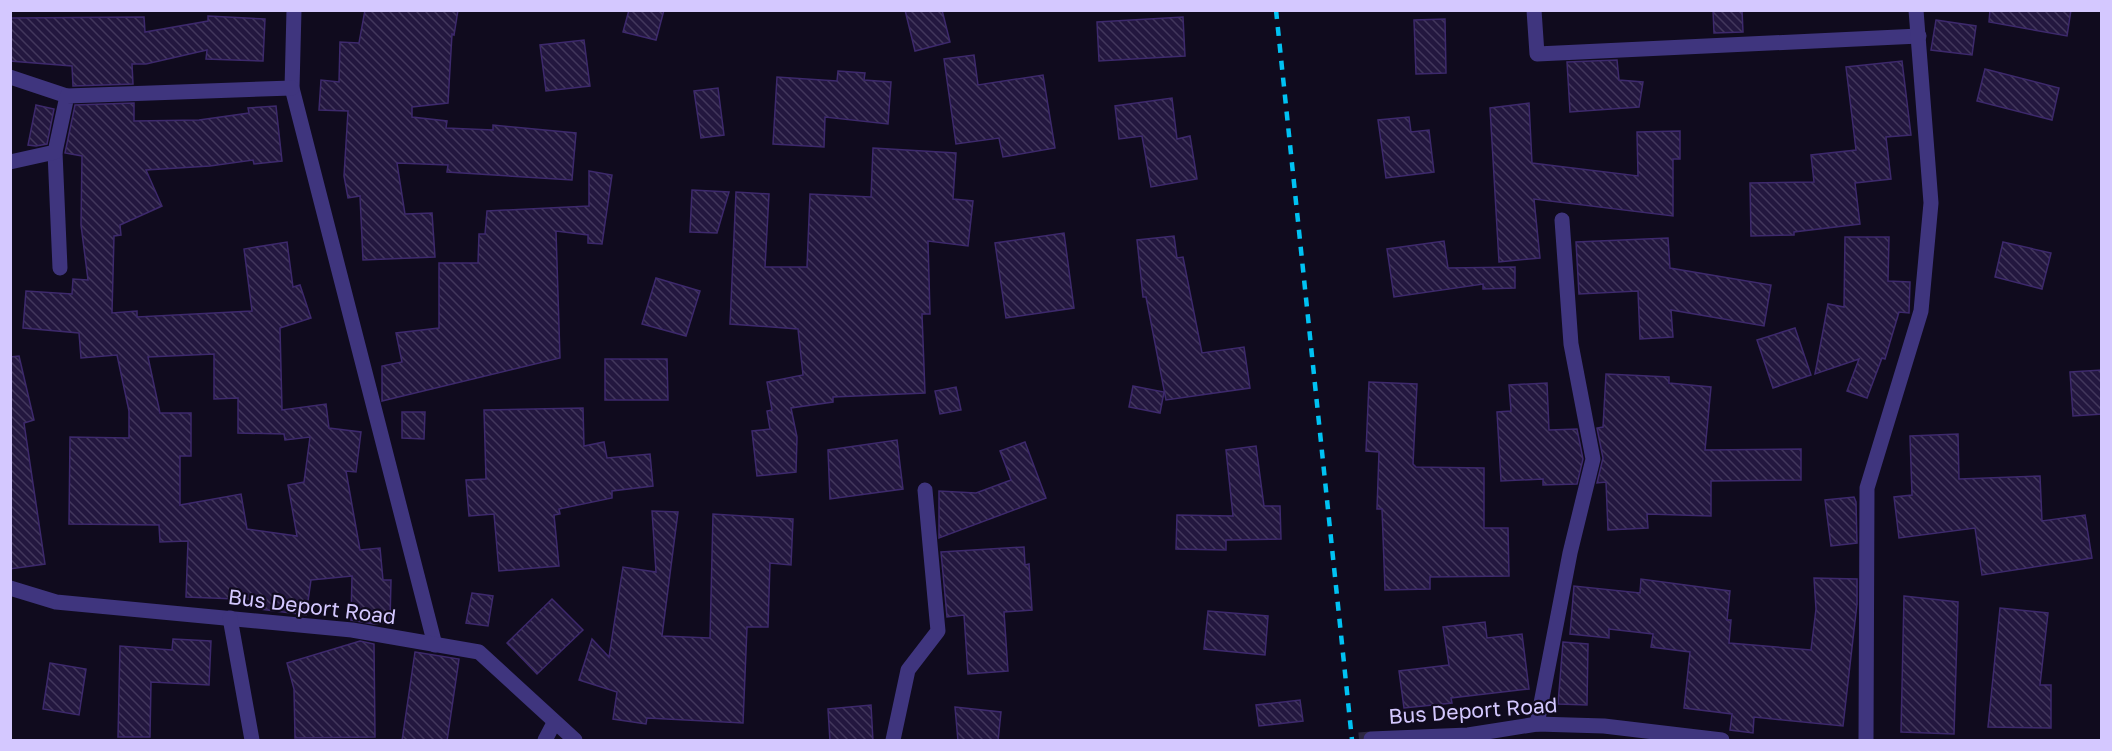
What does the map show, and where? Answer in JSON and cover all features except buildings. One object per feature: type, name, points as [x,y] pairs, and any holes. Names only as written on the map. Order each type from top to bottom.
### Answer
[{"type":"street","points":[[294,10],[292,88],[435,645]]},
{"type":"street","points":[[1534,10],[1537,54],[1919,36]]},
{"type":"street","points":[[1866,741],[1867,488],[1921,311],[1930,203],[1916,10]]},
{"type":"street","points":[[10,77],[67,96],[292,88]]},
{"type":"street","points":[[60,268],[55,152],[67,96]]},
{"type":"street","points":[[10,162],[55,152]]},
{"type":"street","points":[[1537,724],[1570,553],[1593,459],[1571,344],[1562,220]]},
{"type":"street","points":[[893,741],[908,670],[938,631],[925,490]]},
{"type":"street","name":"Bus Deport Road","points":[[10,588],[56,602],[351,630],[479,652],[575,741]]},
{"type":"street","points":[[230,618],[252,741]]},
{"type":"street","points":[[545,741],[554,723]]},
{"type":"street","name":"Bus Deport Road","points":[[1371,739],[1468,738],[1537,724],[1605,733],[1722,741]]},
{"type":"tunnel","points":[[1359,740],[1371,739]]},
{"type":"railway","points":[[1276,10],[1352,740]]}]
